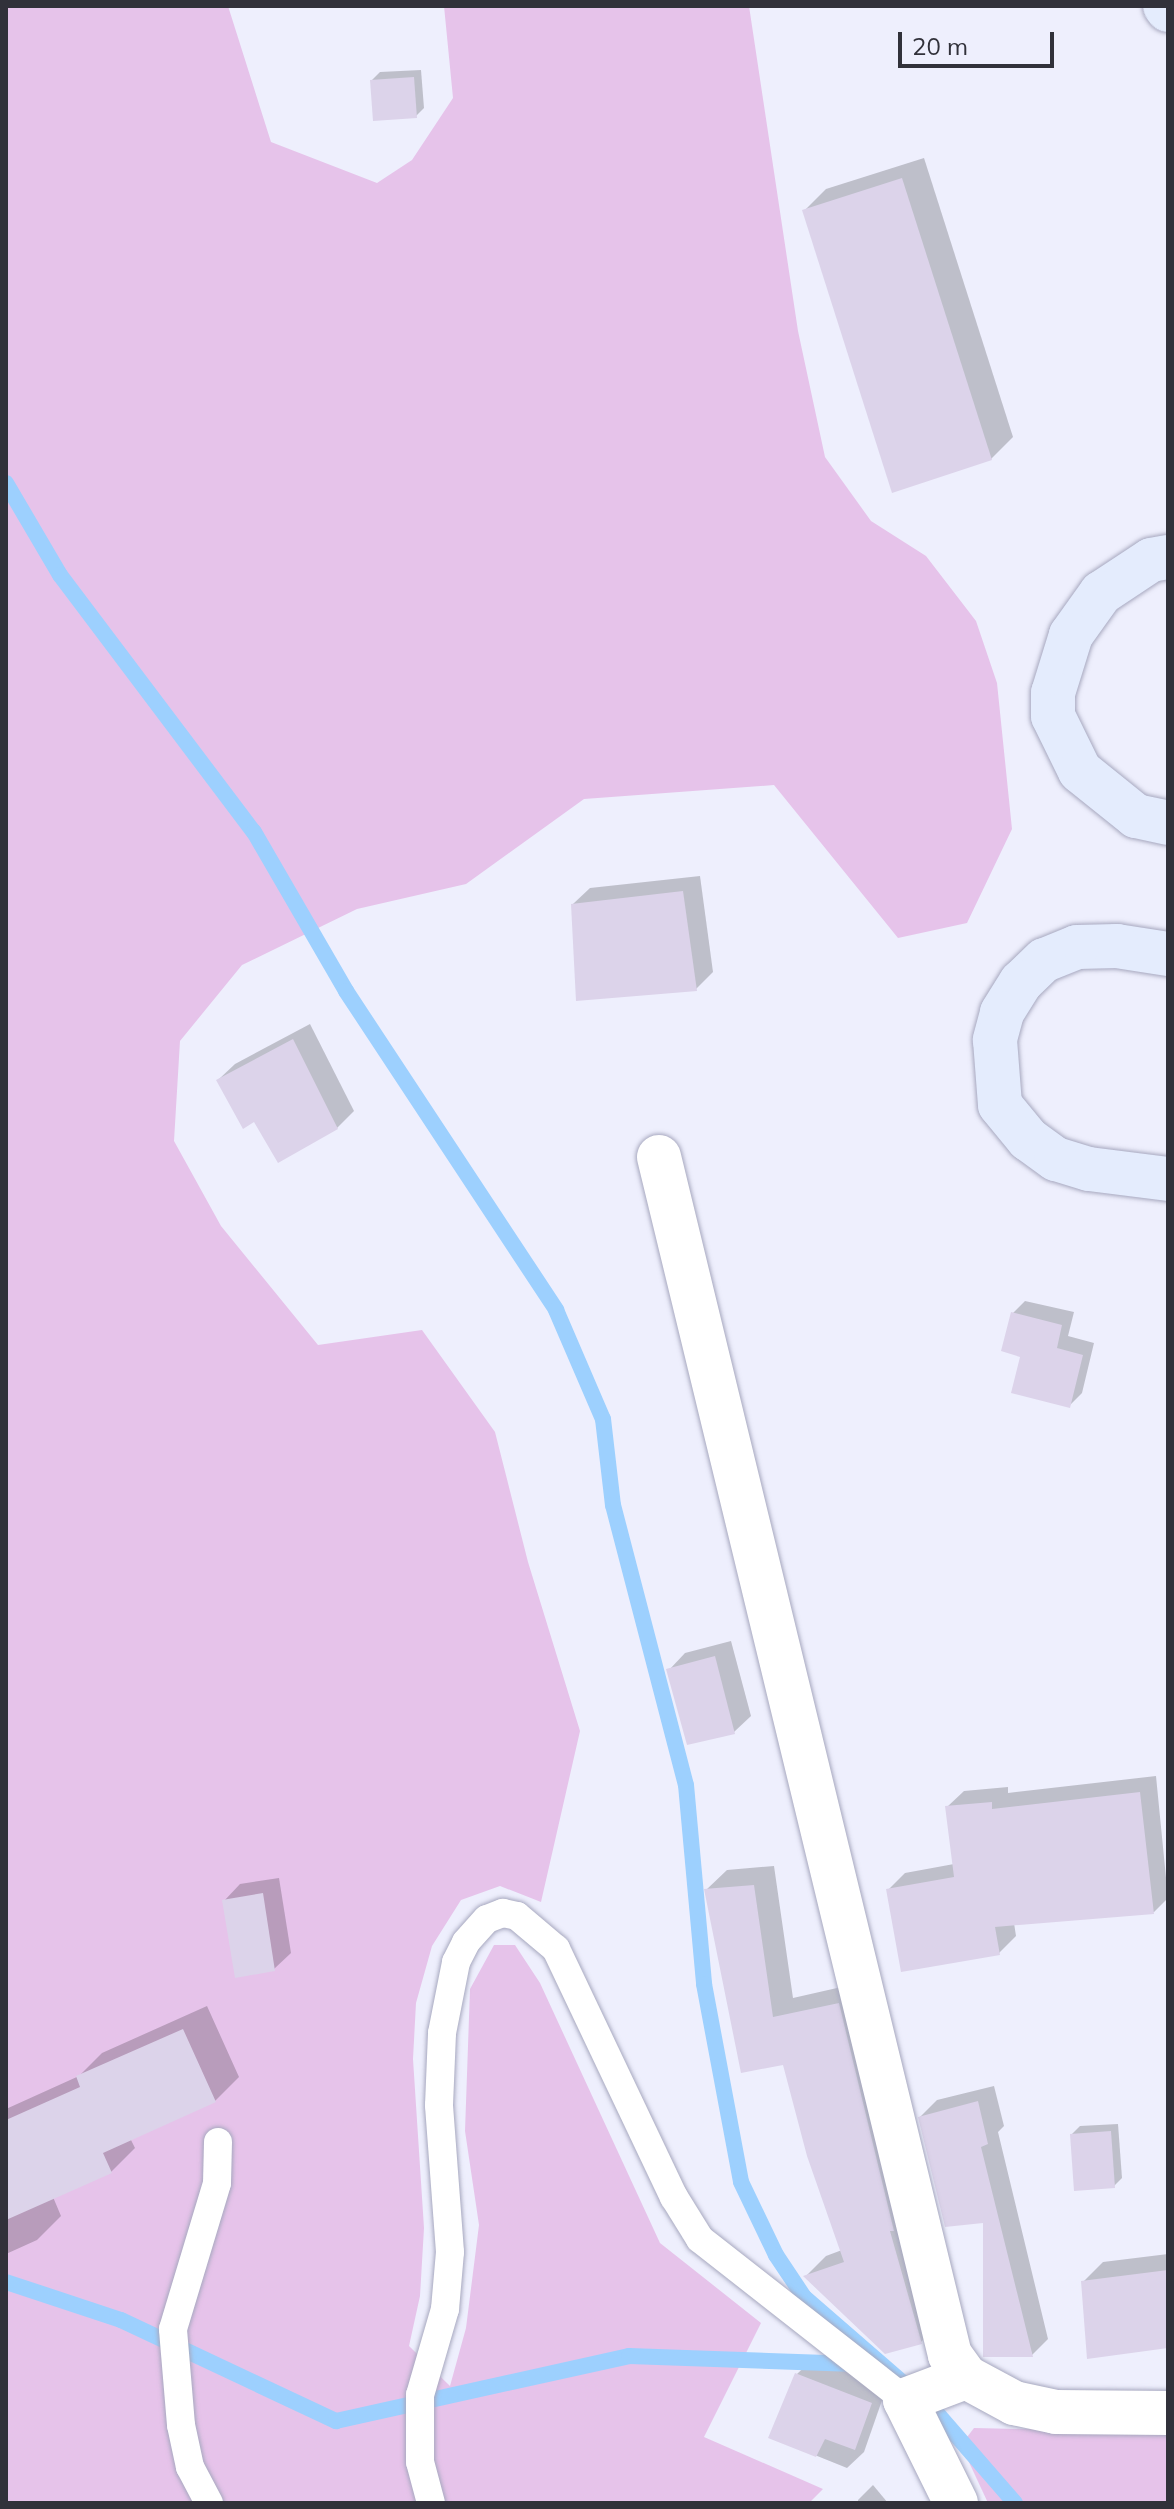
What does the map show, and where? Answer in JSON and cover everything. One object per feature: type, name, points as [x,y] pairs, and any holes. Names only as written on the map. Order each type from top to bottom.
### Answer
[{"type":"main road","points":[[1168,557],[1151,560],[1101,593],[1071,635],[1053,693],[1053,716],[1080,771],[1136,816],[1168,823]]},
{"type":"main road","points":[[1168,954],[1117,946],[1077,947],[1044,960],[1021,982],[1002,1013],[995,1051],[1000,1105],[1028,1139],[1056,1159],[1089,1169],[1168,1179]]},
{"type":"street","points":[[659,1157],[945,2339],[928,2392],[956,2503]]},
{"type":"street","points":[[928,2392],[1014,2403],[1056,2412],[1168,2413]]},
{"type":"lane","points":[[431,2503],[420,2462],[420,2395],[445,2309],[450,2252],[439,2105],[442,2033],[456,1962],[466,1942],[487,1919],[503,1913],[517,1916],[556,1949],[674,2197],[700,2239],[928,2392]]},
{"type":"lane","points":[[209,2503],[190,2467],[181,2425],[173,2329],[217,2183],[218,2142]]},
{"type":"shaded area","points":[[6,6],[228,6],[271,142],[377,183],[412,160],[453,98],[444,6],[749,6],[798,331],[825,457],[871,521],[926,556],[976,621],[997,683],[1012,829],[967,923],[898,938],[774,785],[584,799],[466,884],[357,909],[242,965],[180,1041],[174,1141],[221,1226],[318,1345],[422,1330],[495,1432],[528,1562],[580,1731],[541,1902],[500,1886],[461,1900],[432,1946],[416,2003],[413,2059],[424,2228],[420,2296],[409,2346],[450,2386],[466,2328],[479,2225],[465,2131],[470,1989],[494,1945],[515,1945],[540,1983],[660,2243],[761,2323],[704,2437],[823,2489],[809,2503],[6,2503]]},
{"type":"shaded area","points":[[974,2428],[1168,2432],[1168,2503],[988,2503],[961,2445]]},
{"type":"building","points":[[414,77],[417,118],[373,121],[370,80]]},
{"type":"building","points":[[902,178],[992,460],[892,493],[802,210]]},
{"type":"building","points":[[683,891],[697,991],[576,1001],[571,904]]},
{"type":"building","points":[[293,1039],[338,1129],[278,1163],[254,1122],[243,1129],[216,1080]]},
{"type":"building","points":[[1011,1312],[1062,1325],[1057,1348],[1083,1355],[1070,1408],[1011,1393],[1020,1357],[1001,1351]]},
{"type":"building","points":[[715,1656],[735,1734],[687,1745],[666,1669]]},
{"type":"building","points":[[1140,1792],[1154,1914],[995,1927],[1000,1955],[901,1972],[886,1889],[954,1877],[945,1806],[992,1802],[992,1809]]},
{"type":"building","points":[[754,1885],[773,2017],[839,2003],[894,2231],[890,2231],[922,2344],[885,2354],[803,2276],[844,2262],[807,2156],[783,2065],[741,2073],[704,1889]]},
{"type":"building","points":[[263,1893],[275,1971],[235,1978],[222,1900]]},
{"type":"building","points":[[183,2029],[216,2102],[103,2153],[112,2173],[6,2220],[6,2120],[80,2087],[76,2076]]},
{"type":"building","points":[[978,2101],[988,2144],[981,2147],[1033,2357],[983,2357],[983,2223],[945,2227],[918,2117]]},
{"type":"building","points":[[1111,2131],[1115,2188],[1074,2191],[1070,2134]]},
{"type":"building","points":[[1168,2270],[1168,2348],[1087,2359],[1081,2281]]},
{"type":"building","points":[[795,2373],[872,2403],[855,2450],[825,2439],[816,2457],[768,2438]]},
{"type":"waterway","points":[[6,483],[60,575],[254,832],[346,991],[556,1310],[603,1419],[613,1505],[686,1785],[704,1984],[741,2182],[776,2255],[804,2297],[935,2411],[1015,2503]]},
{"type":"waterway","points":[[6,2282],[121,2320],[336,2421],[629,2356],[855,2364]]}]
